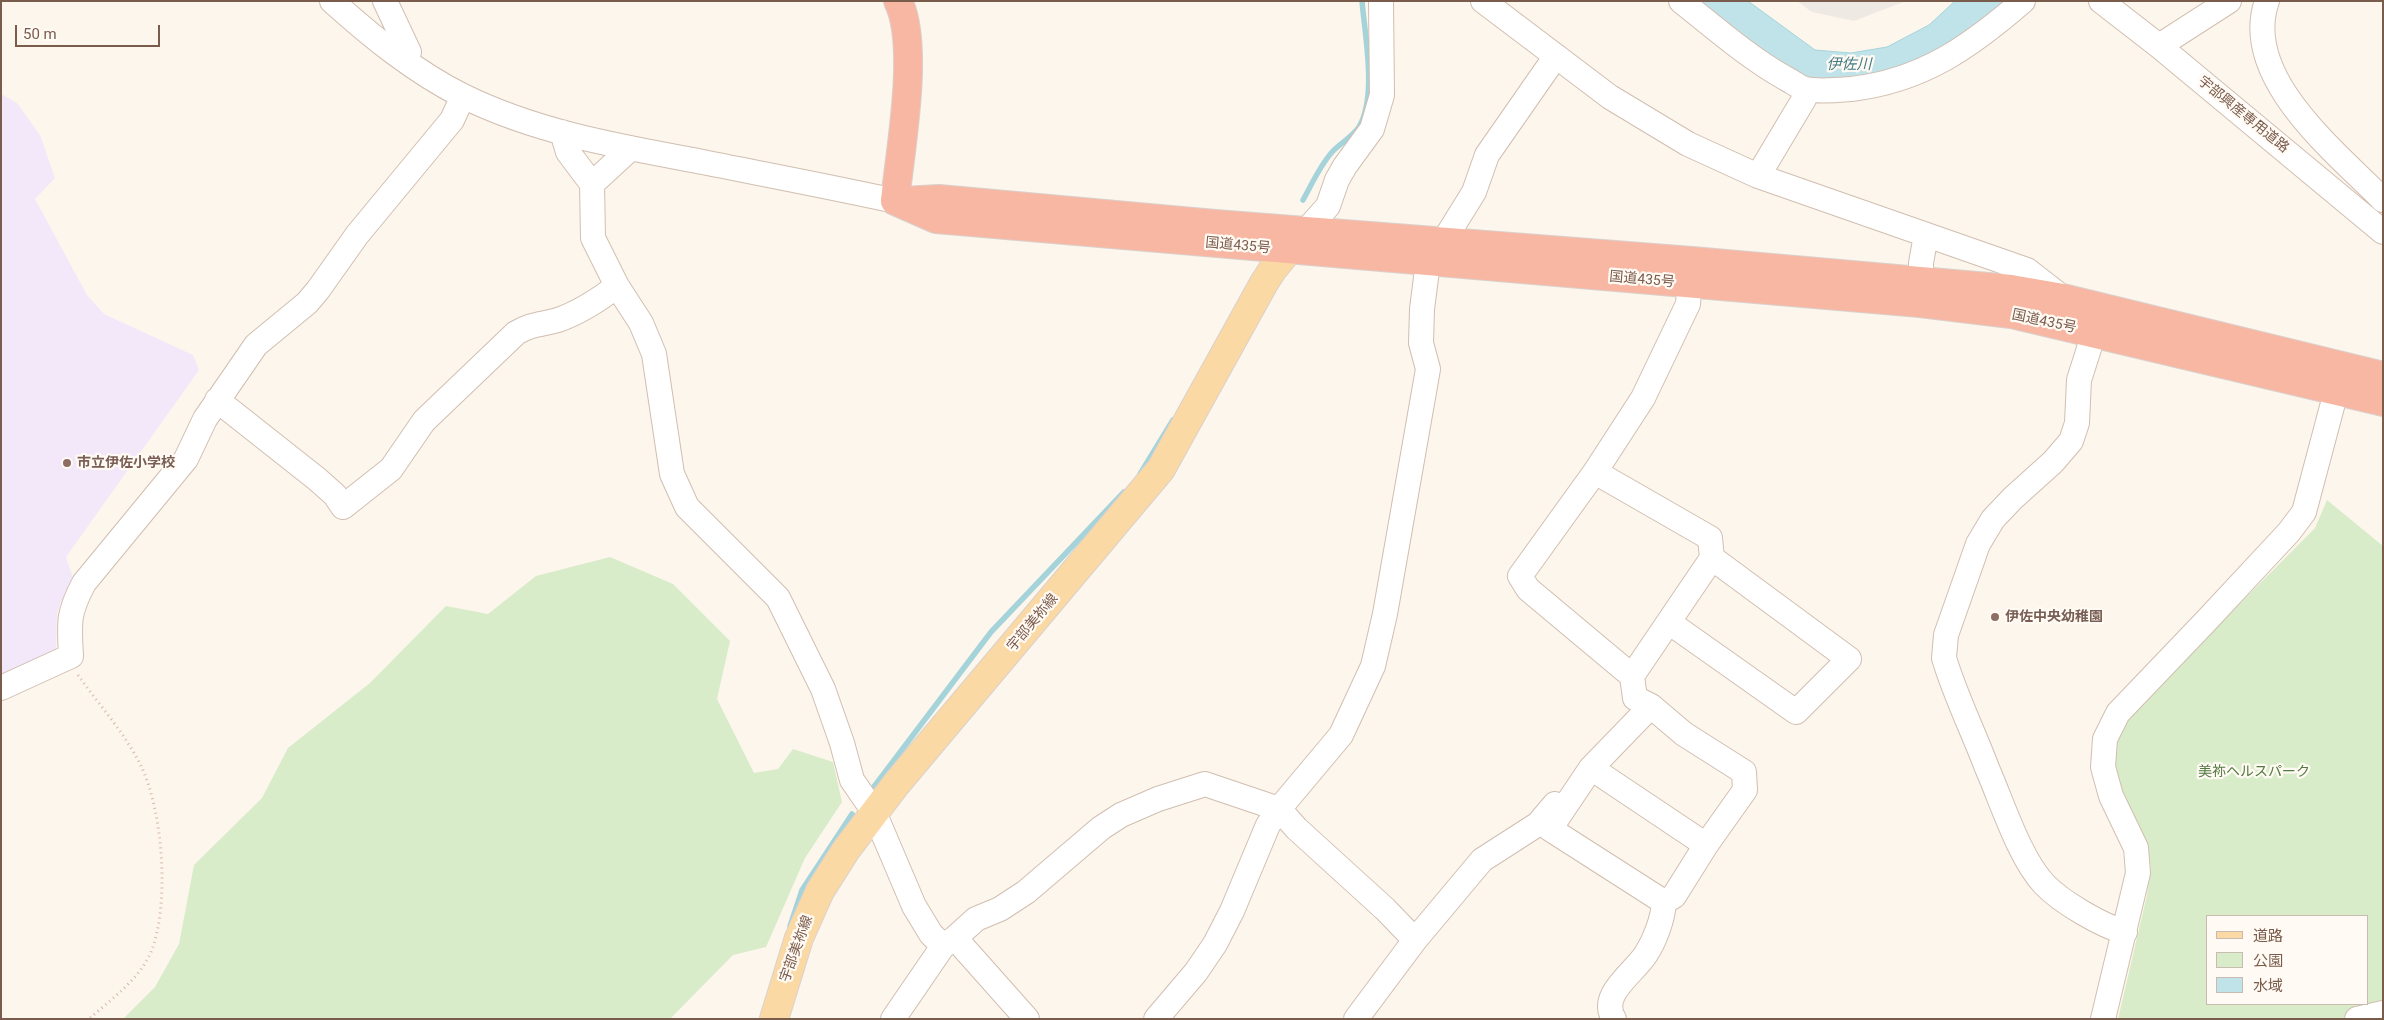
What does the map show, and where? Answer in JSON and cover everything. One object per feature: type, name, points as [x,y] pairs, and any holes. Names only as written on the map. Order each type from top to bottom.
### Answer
[{"type":"highway","points":[[895,201],[908,83],[908,40],[898,1]]},
{"type":"highway","name":"国道435号","points":[[895,201],[936,219],[1296,241],[1921,292],[2012,289],[2063,298],[2340,379],[2383,402]]},
{"type":"highway","name":"国道435号","points":[[1921,292],[2094,333],[2340,379],[2383,376]]},
{"type":"main road","name":"宇部美祢線","points":[[774,1019],[799,938],[820,891],[846,850],[874,812],[1161,469],[1240,330],[1264,283],[1296,241]]},
{"type":"street","points":[[332,1],[378,40],[463,96],[523,120],[630,149],[895,201]]},
{"type":"street","points":[[385,1],[409,52],[406,60]]},
{"type":"street","points":[[1296,241],[1328,206],[1337,180],[1372,129],[1382,95],[1381,1]]},
{"type":"street","points":[[1483,1],[1610,97],[1688,144],[1758,176],[2027,270],[2063,298]]},
{"type":"street","points":[[1682,1],[1759,61],[1805,89],[1841,90],[1879,86],[1917,74],[1951,57],[1989,31],[2023,1]]},
{"type":"street","points":[[2159,46],[2229,1]]},
{"type":"street","points":[[2267,1],[2262,34],[2266,56],[2278,86],[2298,113],[2383,200]]},
{"type":"street","name":"宇部興産専用道路","points":[[2103,3],[2159,46],[2383,232]]},
{"type":"street","points":[[1156,1019],[1196,972],[1215,944],[1232,911],[1268,826],[1279,809],[1341,735],[1373,666],[1385,614],[1428,369],[1421,343],[1422,309],[1436,252],[1474,192],[1487,155],[1556,56]]},
{"type":"street","points":[[1758,176],[1804,100],[1805,89]]},
{"type":"street","points":[[1,688],[71,656],[69,627],[72,605],[84,583],[186,459],[204,420],[256,345],[306,303],[318,290],[357,235],[452,120],[463,96]]},
{"type":"street","points":[[562,132],[568,152],[592,184],[593,238],[617,286],[641,323],[654,354],[672,474],[687,507],[778,598],[822,689],[842,743],[852,780],[874,812],[914,906],[930,934],[949,942],[1027,1019]]},
{"type":"street","points":[[592,184],[630,149]]},
{"type":"street","points":[[1921,292],[1921,263],[1926,235]]},
{"type":"street","points":[[1664,902],[1674,896],[1706,845],[1745,790],[1744,772],[1684,734],[1650,706],[1635,698],[1632,676],[1528,589],[1520,576],[1596,472],[1643,398],[1688,304],[1691,272]]},
{"type":"street","points":[[217,400],[336,495],[343,507],[391,469],[424,421],[516,332],[531,324],[558,320],[603,296],[617,286]]},
{"type":"street","points":[[2094,333],[2079,380],[2077,423],[2070,441],[2052,462],[2012,498],[1993,519],[1983,536],[1946,635],[1944,658],[2013,831],[2044,884],[2066,901],[2112,929],[2125,932]]},
{"type":"street","points":[[2103,1019],[2138,873],[2136,848],[2111,796],[2103,766],[2105,739],[2118,713],[2289,532],[2304,512],[2340,379]]},
{"type":"street","points":[[70,584],[174,451],[204,420]]},
{"type":"street","points":[[1596,472],[1710,538],[1712,558],[1670,623],[1632,676]]},
{"type":"street","points":[[1670,623],[1796,712],[1849,659],[1712,558]]},
{"type":"street","points":[[1650,706],[1591,768],[1550,829],[1664,902]]},
{"type":"street","points":[[1591,768],[1706,845]]},
{"type":"street","points":[[893,1019],[949,942],[976,919],[1000,909],[1026,892],[1102,828],[1121,815],[1158,799],[1205,784],[1279,809],[1297,829],[1385,909],[1415,940]]},
{"type":"street","points":[[1356,1019],[1415,940],[1482,860],[1538,824],[1563,794],[1576,790]]},
{"type":"street","points":[[1614,1019],[1609,1004],[1614,991],[1647,952],[1664,913],[1664,902]]},
{"type":"street","points":[[2357,1019],[2383,1013]]},
{"type":"path","points":[[71,656],[78,674],[132,748],[142,767],[150,789],[161,851],[163,878],[158,919],[151,953],[134,978],[88,1019]]},
{"type":"shaded area","points":[[1797,1],[1906,1],[1854,21],[1812,12]]},
{"type":"shaded area","name":"市立伊佐小学校","points":[[1,94],[17,103],[40,135],[55,178],[35,199],[87,295],[104,314],[193,355],[199,370],[66,557],[76,587],[61,601],[57,614],[56,651],[1,679]]},
{"type":"green space","name":"美祢ヘルスパーク","points":[[2327,500],[2383,546],[2383,1019],[2118,1019],[2147,895],[2151,867],[2147,846],[2120,791],[2112,761],[2119,736],[2135,709],[2315,528]]},
{"type":"green space","points":[[610,557],[673,584],[730,641],[717,699],[754,773],[778,769],[793,749],[833,762],[842,802],[805,858],[766,947],[733,955],[670,1019],[123,1019],[155,987],[179,944],[194,865],[262,798],[288,748],[370,683],[446,606],[488,614],[536,576]]},
{"type":"water","name":"伊佐川","points":[[1695,1],[1748,1],[1815,50],[1851,53],[1887,47],[1929,25],[1955,1],[2008,1],[1967,35],[1901,70],[1825,81],[1797,75]]},
{"type":"waterway","points":[[1303,200],[1324,162],[1359,127],[1364,114],[1369,83],[1362,1]]},
{"type":"waterway","points":[[1140,474],[1173,420]]},
{"type":"waterway","points":[[873,788],[991,632],[1124,492]]},
{"type":"waterway","points":[[790,926],[802,890],[852,814]]},
{"type":"place","name":"市立伊佐小学校","points":[[67,463]]},
{"type":"place","name":"伊佐中央幼稚園","points":[[1995,617]]}]
